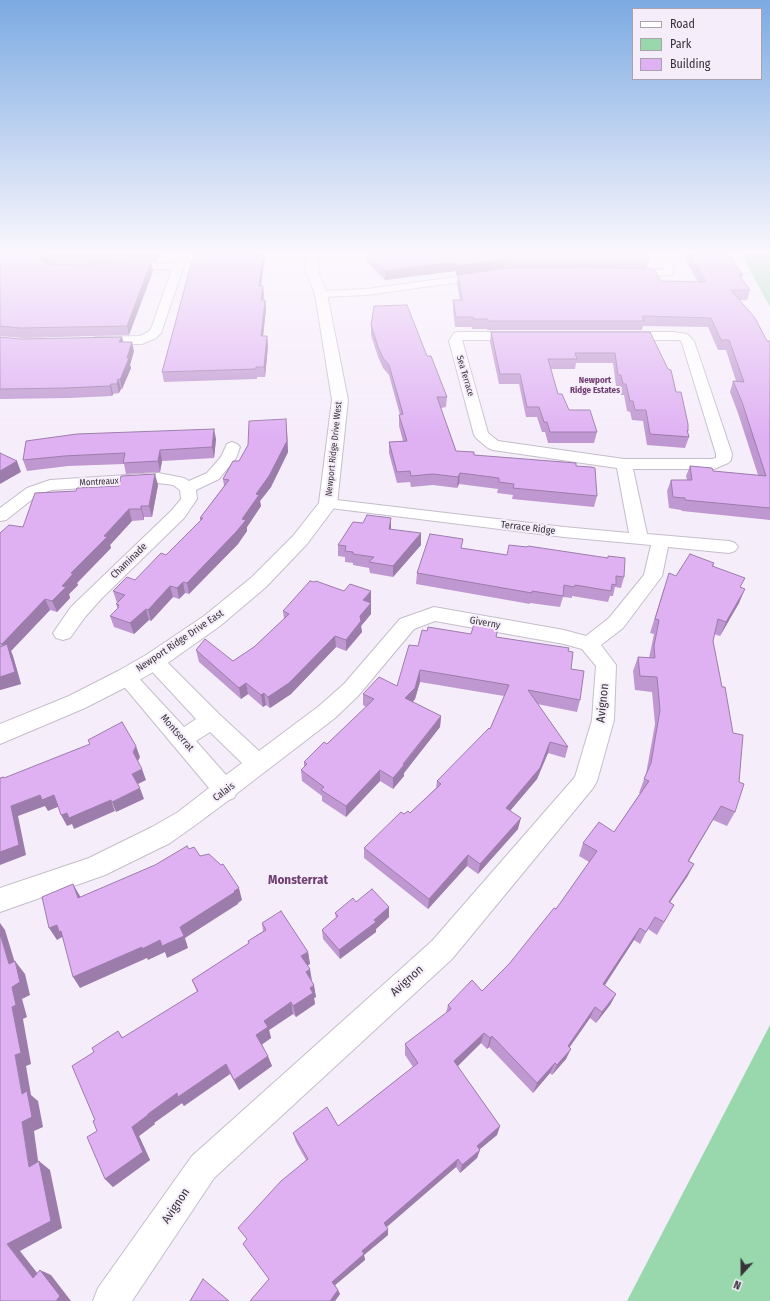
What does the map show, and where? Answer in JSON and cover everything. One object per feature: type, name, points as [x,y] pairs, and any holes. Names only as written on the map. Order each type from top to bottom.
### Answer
[{"type":"street","points":[[85,342],[142,340],[152,335],[157,330],[162,315]]},
{"type":"street","name":"Newport Ridge Drive West","points":[[325,315],[340,400],[328,504]]},
{"type":"street","name":"Sea Terrace","points":[[458,336],[683,337],[688,341],[724,454],[723,460],[714,464],[624,464],[493,445],[481,435],[455,341],[458,336]]},
{"type":"street","points":[[188,488],[213,476],[228,458],[232,447]]},
{"type":"street","points":[[624,464],[639,538]]},
{"type":"street","name":"Montreaux","points":[[0,516],[33,491],[50,485],[158,478],[178,481],[188,488]]},
{"type":"street","name":"Chaminade","points":[[63,633],[78,612],[95,594],[178,514],[189,499],[188,488]]},
{"type":"street","name":"Terrace Ridge","points":[[328,504],[564,532],[729,547]]},
{"type":"street","name":"Newport Ridge Drive East","points":[[0,734],[77,702],[126,677],[154,661],[212,621],[259,582],[300,540],[328,504]]},
{"type":"street","points":[[577,641],[616,623],[653,576],[661,541]]},
{"type":"street","name":"Giverny","points":[[407,624],[434,614],[577,641]]},
{"type":"street","name":"Calais","points":[[0,900],[96,867],[124,854],[161,835],[226,791],[327,712],[346,694],[407,624]]},
{"type":"street","name":"Avignon","points":[[111,1301],[203,1167],[442,950],[585,781],[603,720],[606,665],[577,641]]},
{"type":"street","points":[[154,661],[211,720],[259,765]]},
{"type":"street","name":"Montserrat","points":[[126,677],[182,739],[226,791]]},
{"type":"street","points":[[182,739],[211,720]]},
{"type":"green space","points":[[770,1025],[770,1301],[627,1301]]},
{"type":"building","points":[[0,315],[131,315],[127,326],[20,328],[0,326]]},
{"type":"building","points":[[178,315],[263,315],[261,336],[267,336],[264,367],[256,367],[256,369],[162,372]]},
{"type":"building","points":[[373,315],[411,315],[427,356],[431,356],[447,397],[437,397],[456,451],[474,452],[474,455],[576,463],[576,466],[595,468],[597,496],[513,488],[514,484],[499,482],[499,478],[460,473],[458,477],[433,474],[411,476],[410,471],[397,472],[389,442],[407,441],[399,415],[403,414],[389,365],[383,358],[378,347],[371,325]]},
{"type":"building","points":[[456,315],[752,315],[767,341],[770,341],[770,508],[685,500],[685,498],[673,497],[671,480],[692,480],[690,466],[712,468],[713,471],[766,476],[742,402],[733,381],[744,382],[729,340],[721,340],[711,318],[642,316],[644,321],[488,321],[488,319],[473,319],[473,317],[456,317]]},
{"type":"building","points":[[491,332],[650,332],[668,369],[671,370],[676,392],[681,392],[688,424],[688,431],[687,430],[689,437],[650,434],[646,410],[635,410],[633,401],[630,401],[626,384],[623,384],[621,375],[618,375],[615,353],[575,353],[577,359],[548,359],[558,394],[562,394],[569,410],[590,410],[597,432],[550,432],[547,422],[544,422],[539,407],[527,407],[520,374],[500,374]]},
{"type":"building","points":[[0,337],[20,339],[122,337],[119,342],[132,342],[127,358],[129,358],[117,384],[111,384],[110,386],[66,388],[0,389]]},
{"type":"building","points":[[286,419],[287,441],[269,476],[256,494],[259,495],[242,519],[246,520],[236,532],[187,583],[183,582],[177,588],[170,586],[148,610],[146,609],[130,623],[110,616],[119,607],[117,607],[119,605],[116,604],[125,595],[113,591],[127,577],[135,580],[161,553],[166,555],[203,518],[200,518],[229,480],[223,479],[233,461],[239,461],[248,445],[249,421]]},
{"type":"building","points":[[214,429],[212,447],[160,450],[158,461],[123,463],[125,453],[23,460],[26,441],[77,434]]},
{"type":"building","points":[[0,453],[17,461],[0,471]]},
{"type":"building","points":[[155,474],[149,506],[141,506],[141,509],[129,509],[104,536],[107,537],[71,573],[73,574],[62,586],[66,587],[52,601],[45,599],[2,644],[0,643],[0,533],[9,525],[23,527],[35,493],[76,491],[77,488],[119,486],[121,476]]},
{"type":"building","points":[[367,515],[391,518],[389,529],[421,533],[393,566],[369,562],[374,557],[353,554],[353,552],[345,551],[346,546],[338,545],[353,522],[363,523]]},
{"type":"building","points":[[430,534],[463,539],[461,548],[507,555],[509,545],[528,546],[608,558],[608,556],[625,558],[624,577],[616,576],[616,585],[612,584],[611,591],[575,585],[574,587],[564,585],[563,596],[532,591],[532,593],[417,573]]},
{"type":"building","points":[[690,554],[714,563],[712,566],[745,578],[740,587],[745,589],[726,622],[718,619],[713,641],[722,687],[725,687],[733,733],[743,735],[739,782],[744,784],[735,812],[721,806],[688,861],[694,864],[669,902],[674,905],[664,922],[655,917],[646,932],[640,928],[603,984],[616,994],[602,1012],[595,1007],[568,1046],[571,1049],[557,1065],[555,1063],[537,1083],[492,1036],[490,1038],[484,1033],[454,1061],[500,1126],[477,1146],[480,1150],[462,1165],[458,1159],[384,1223],[388,1229],[362,1251],[364,1254],[332,1282],[338,1290],[330,1301],[250,1301],[269,1279],[243,1244],[247,1239],[238,1228],[281,1181],[308,1159],[293,1133],[327,1107],[338,1126],[418,1063],[405,1044],[451,1009],[448,1005],[472,980],[482,991],[509,964],[554,908],[556,909],[597,851],[583,843],[599,822],[614,832],[649,781],[644,779],[651,763],[660,710],[657,677],[640,676],[638,657],[655,658],[654,646],[659,620],[655,619],[669,573],[676,576]]},
{"type":"building","points":[[310,581],[316,581],[344,591],[350,584],[371,591],[363,600],[371,603],[360,616],[361,621],[346,640],[335,636],[289,683],[268,697],[264,693],[261,695],[246,683],[239,688],[196,650],[205,639],[233,661],[254,647],[289,614],[283,611]]},
{"type":"building","points":[[474,624],[498,628],[496,637],[569,648],[568,651],[573,652],[571,669],[584,671],[580,700],[528,690],[568,747],[550,742],[540,768],[506,808],[521,818],[480,864],[468,855],[429,899],[364,848],[401,812],[404,814],[408,811],[410,813],[441,784],[437,781],[489,728],[490,729],[509,685],[420,670],[415,688],[405,698],[441,716],[393,778],[380,770],[346,806],[321,790],[324,787],[301,770],[307,764],[304,762],[324,742],[327,744],[374,699],[363,694],[379,677],[397,686],[409,645],[418,646],[422,630],[427,631],[428,627],[471,634]]},
{"type":"building","points":[[7,644],[15,672],[0,677],[0,647]]},
{"type":"building","points":[[122,722],[136,746],[133,752],[142,769],[132,774],[140,788],[112,802],[111,800],[69,818],[67,813],[61,815],[54,795],[42,800],[40,795],[11,806],[19,845],[0,852],[0,778],[4,778],[90,744],[88,740]]},
{"type":"building","points":[[187,846],[189,849],[194,847],[200,856],[209,854],[221,865],[223,864],[239,888],[180,927],[184,936],[162,946],[160,940],[142,949],[142,947],[73,977],[61,931],[59,932],[57,925],[49,928],[42,897],[73,884],[78,898],[155,865]]},
{"type":"building","points":[[372,889],[389,907],[374,920],[376,922],[339,950],[322,930],[338,916],[335,913],[353,898],[356,902]]},
{"type":"building","points":[[281,911],[308,952],[301,956],[310,969],[306,972],[314,985],[310,988],[313,993],[293,1006],[291,1002],[264,1021],[268,1027],[256,1035],[268,1056],[234,1080],[226,1064],[178,1097],[177,1093],[132,1127],[143,1152],[105,1179],[87,1137],[97,1131],[93,1121],[95,1120],[72,1066],[94,1052],[92,1048],[118,1031],[122,1038],[198,991],[192,980],[249,943],[248,941],[266,930],[262,923]]},
{"type":"building","points":[[0,934],[9,964],[15,961],[20,982],[12,987],[16,1005],[12,1007],[21,1053],[15,1055],[22,1094],[27,1091],[32,1117],[22,1122],[29,1167],[39,1161],[51,1221],[7,1244],[33,1278],[40,1270],[60,1296],[56,1301],[0,1301]]},
{"type":"building","points":[[203,1279],[229,1301],[190,1301]]},
{"type":"district","name":"Newport Ridge Estates","points":[[595,386]]},
{"type":"district","name":"Monsterrat","points":[[298,880]]}]
